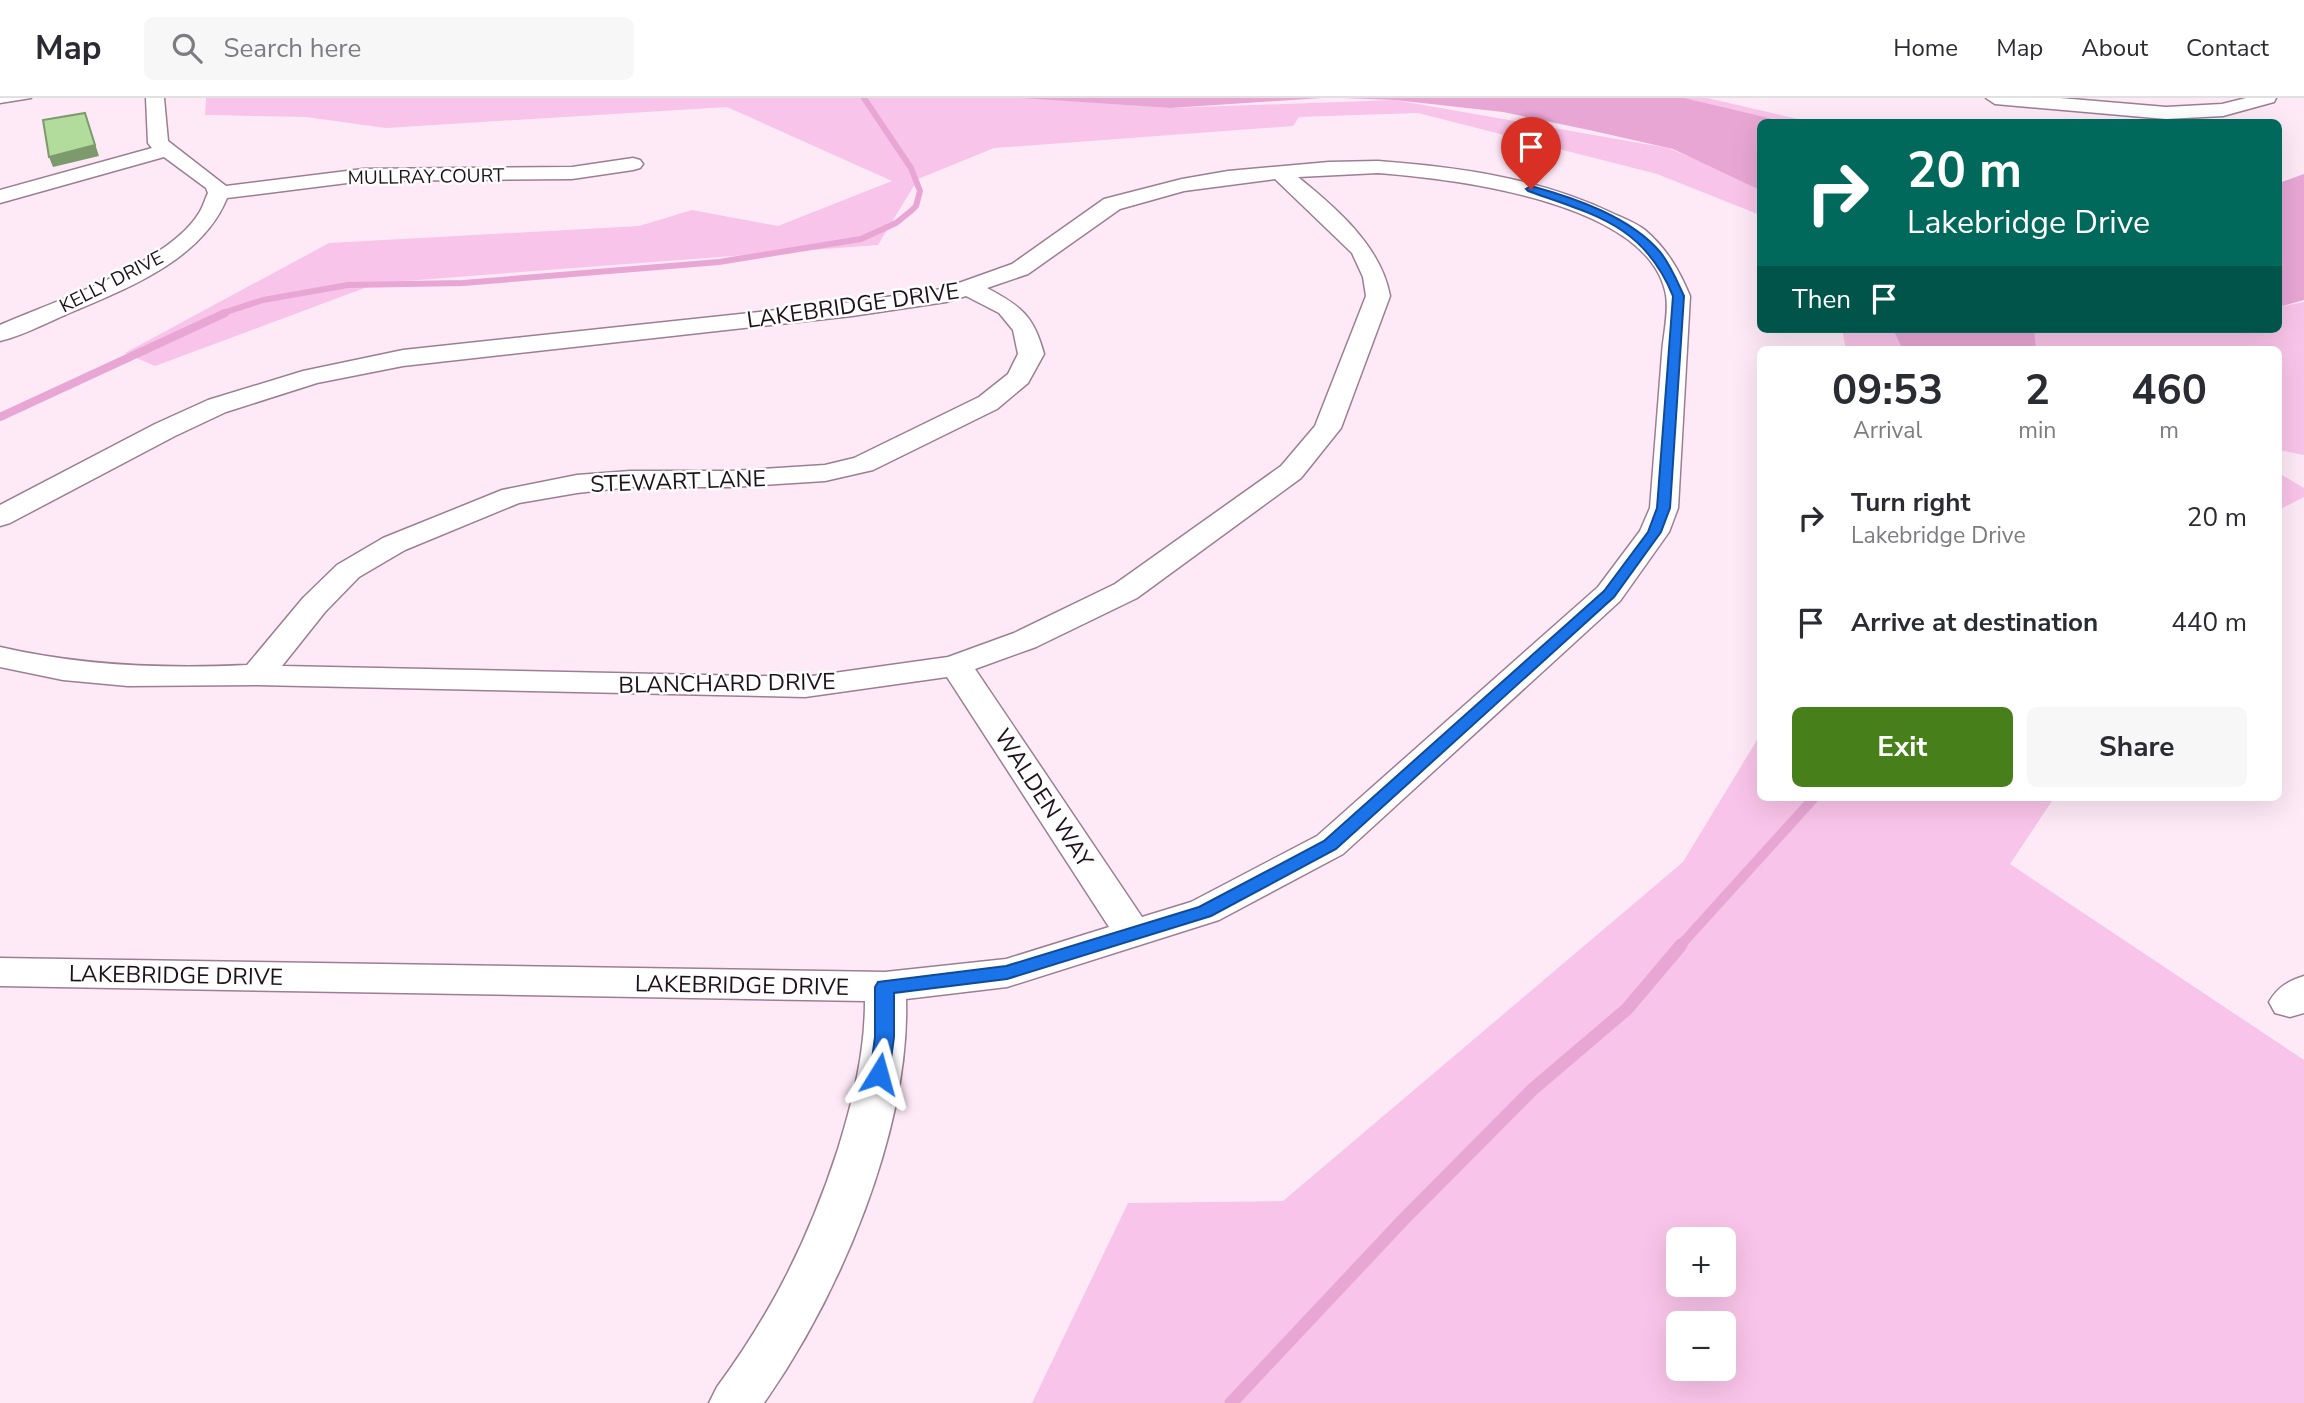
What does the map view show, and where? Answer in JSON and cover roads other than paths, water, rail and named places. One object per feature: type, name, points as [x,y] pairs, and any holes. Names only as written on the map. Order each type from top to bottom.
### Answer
[{"type":"street","points":[[1995,98],[2166,113],[2223,110],[2267,98]]},
{"type":"street","points":[[163,105],[158,142],[199,171],[215,185],[219,193]]},
{"type":"street","points":[[0,197],[166,150]]},
{"type":"street","name":"MULLRAY COURT","points":[[219,193],[304,180],[363,175],[572,173],[633,164]]},
{"type":"street","name":"LAKEBRIDGE DRIVE","points":[[0,517],[165,430],[217,406],[338,370],[455,351],[902,303],[970,289],[1020,269],[1112,204],[1182,185],[1228,177],[1378,167],[1481,178],[1531,189],[1580,206],[1635,233],[1657,255],[1668,271],[1678,296],[1664,508],[1654,532],[1609,594],[1330,845],[1205,911],[1007,973],[885,987],[0,972]]},
{"type":"street","name":"BLANCHARD DRIVE","points":[[0,657],[104,674],[188,678],[257,675],[805,687],[916,673],[956,664],[1025,640],[1126,591],[1291,472],[1328,428],[1378,296],[1375,277],[1362,250],[1279,172]]},
{"type":"street","name":"KELLY DRIVE","points":[[0,334],[125,278],[164,256],[208,218],[219,193]]},
{"type":"street","name":"STEWART LANE","points":[[257,675],[314,605],[348,572],[394,544],[512,496],[577,484],[630,480],[731,480],[825,473],[863,464],[988,402],[1019,378],[1031,354],[1026,329],[1007,308],[970,289]]},
{"type":"street","name":"WALDEN WAY","points":[[956,664],[1132,932]]},
{"type":"street","points":[[735,1403],[766,1362],[810,1284],[843,1209],[877,1093],[885,1037],[885,987]]},
{"type":"lane","points":[[0,100],[26,98]]},
{"type":"waterway","points":[[220,314],[263,300],[348,285],[463,283],[719,262],[861,239],[896,223],[911,211],[916,206],[920,191],[911,168],[864,98]]},
{"type":"waterway","points":[[0,417],[225,313]]},
{"type":"waterway","points":[[1679,947],[1811,801]]},
{"type":"waterway","points":[[1231,1403],[1403,1220],[1533,1089],[1627,1009],[1681,945]]}]
